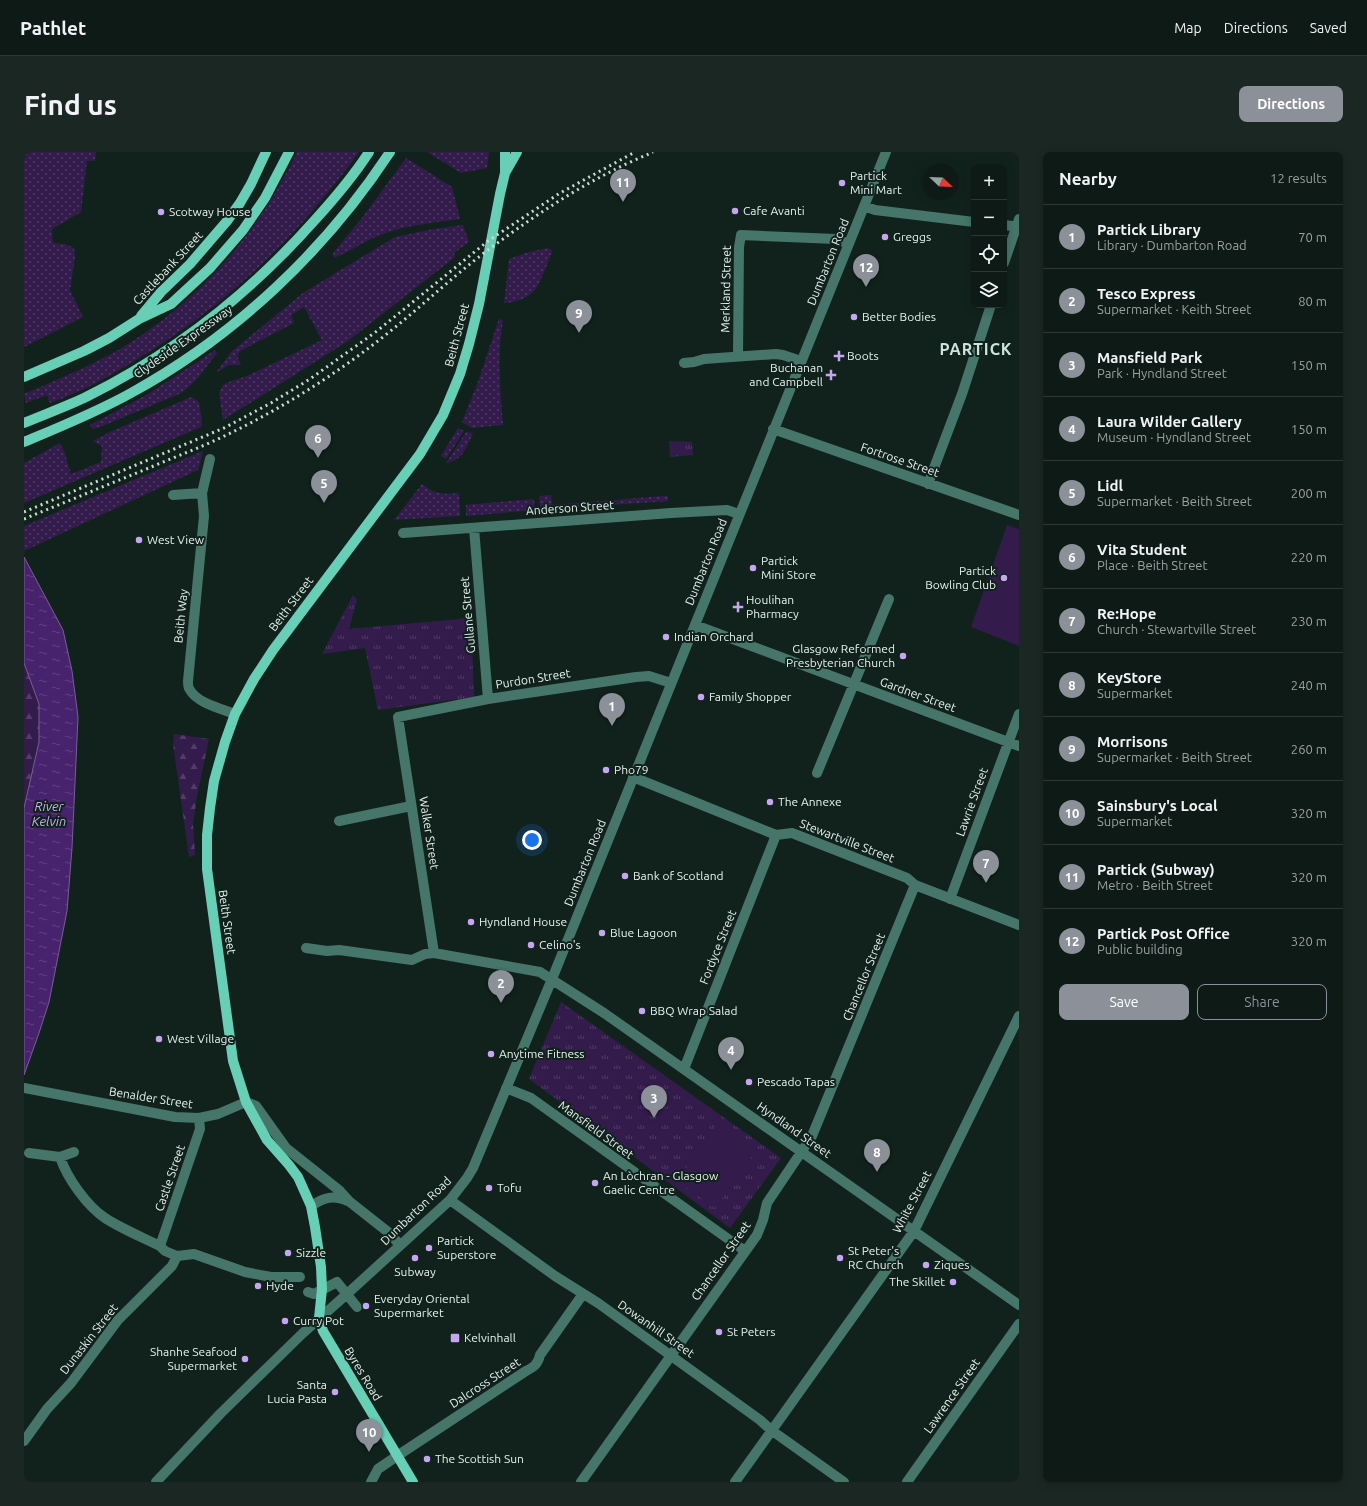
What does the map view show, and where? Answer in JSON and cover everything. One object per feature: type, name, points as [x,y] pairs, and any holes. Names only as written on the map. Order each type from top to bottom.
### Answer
[{"type":"main road","name":"Castlebank Street","points":[[139,319],[161,292],[214,238],[240,203],[266,152]]},
{"type":"main road","name":"Castlebank Street","points":[[24,377],[84,351],[139,319],[171,304],[201,276],[243,230],[264,198],[289,152]]},
{"type":"main road","name":"Clydeside Expressway","points":[[24,423],[88,396],[163,353],[203,325],[227,306],[288,250],[332,201],[369,152]]},
{"type":"main road","name":"Clydeside Expressway","points":[[24,442],[103,408],[163,374],[211,341],[243,316],[316,248],[355,202],[390,152]]},
{"type":"main road","points":[[505,172],[506,152]]},
{"type":"main road","name":"Beith Street","points":[[319,1318],[322,1290],[318,1246],[311,1206],[298,1177],[267,1140],[246,1102],[237,1079],[230,1044],[206,853],[214,780],[235,714],[254,679],[273,650],[417,459],[438,426],[460,374],[475,324],[495,216],[505,172],[517,152]]},
{"type":"main road","points":[[214,238],[227,249]]},
{"type":"main road","name":"Byres Road","points":[[319,1318],[329,1342],[413,1482]]},
{"type":"street","name":"Dumbarton Road","points":[[156,1482],[252,1382],[319,1318],[450,1200],[467,1178],[552,979],[886,152]]},
{"type":"street","points":[[864,206],[876,210],[971,222]]},
{"type":"street","points":[[1007,225],[1018,224],[1007,255]]},
{"type":"street","name":"Merkland Street","points":[[738,356],[739,247],[741,235],[836,239],[849,244]]},
{"type":"street","points":[[928,484],[962,394],[990,308]]},
{"type":"street","points":[[684,363],[704,359],[776,354],[801,360]]},
{"type":"street","name":"Fortrose Street","points":[[773,429],[1019,515]]},
{"type":"street","name":"Beith Way","points":[[210,459],[202,494],[204,516],[188,681],[189,689],[194,696],[201,701],[235,714]]},
{"type":"street","points":[[173,495],[202,494]]},
{"type":"street","name":"Anderson Street","points":[[403,533],[721,510],[727,510],[739,514]]},
{"type":"street","name":"Gullane Street","points":[[474,528],[488,700]]},
{"type":"street","points":[[817,773],[889,599]]},
{"type":"street","name":"Gardner Street","points":[[695,625],[1019,746]]},
{"type":"street","name":"Purdon Street","points":[[398,717],[488,700],[636,677],[649,676],[671,684]]},
{"type":"street","name":"Lawrie Street","points":[[950,898],[1019,714]]},
{"type":"street","name":"Walker Street","points":[[398,717],[434,953]]},
{"type":"street","name":"Stewartville Street","points":[[633,777],[776,835],[792,834],[907,878],[915,885],[1019,925]]},
{"type":"street","points":[[339,820],[411,806]]},
{"type":"street","name":"Fordyce Street","points":[[684,1069],[776,835]]},
{"type":"street","name":"Chancellor Street","points":[[581,1482],[761,1228],[766,1203],[812,1136],[915,885]]},
{"type":"street","points":[[306,948],[327,951],[339,950],[412,960],[425,954],[434,953]]},
{"type":"street","name":"Hyndland Street","points":[[434,953],[540,972],[552,979],[568,991],[604,1013],[914,1231],[1018,1302]]},
{"type":"street","name":"White Street","points":[[735,1482],[914,1231],[1019,1016]]},
{"type":"street","name":"Benalder Street","points":[[24,1088],[175,1117],[199,1118],[218,1114],[246,1102]]},
{"type":"street","name":"Mansfield Street","points":[[506,1088],[531,1098],[745,1251]]},
{"type":"street","points":[[246,1102],[256,1106],[286,1148],[340,1191],[350,1202],[388,1232],[400,1245]]},
{"type":"street","name":"Castle Street","points":[[160,1246],[200,1129],[199,1118]]},
{"type":"street","points":[[29,1153],[60,1157],[74,1152]]},
{"type":"street","points":[[60,1157],[64,1170],[71,1180],[88,1202],[104,1218],[160,1246],[165,1251],[177,1256],[194,1254],[245,1272],[271,1277],[300,1276]]},
{"type":"street","points":[[311,1206],[319,1200],[335,1197],[350,1202]]},
{"type":"street","name":"Dowanhill Street","points":[[450,1200],[671,1355],[760,1420],[771,1430],[844,1482]]},
{"type":"street","name":"Dunaskin Street","points":[[24,1441],[47,1410],[71,1383],[118,1320],[172,1266],[177,1256]]},
{"type":"street","points":[[308,1292],[314,1294],[337,1282],[357,1307]]},
{"type":"street","name":"Dalcross Street","points":[[371,1482],[378,1469],[526,1370],[533,1368],[538,1362],[540,1355],[583,1294]]},
{"type":"street","name":"Lawrence Street","points":[[907,1482],[1019,1324]]},
{"type":"green space","points":[[24,152],[96,152],[95,161],[87,161],[81,212],[52,229],[53,243],[65,244],[74,248],[75,257],[70,290],[83,317],[24,347]]},
{"type":"green space","points":[[297,152],[359,152],[312,212],[286,240],[260,266],[202,315],[139,358],[84,389],[50,403],[47,395],[26,403],[24,394],[80,370],[120,349],[159,323],[184,303],[207,281],[248,234],[266,208]]},
{"type":"green space","points":[[427,152],[489,152],[487,168],[461,173]]},
{"type":"green space","points":[[406,158],[452,187],[460,219],[418,225],[388,232],[372,238],[334,258],[333,253],[362,218]]},
{"type":"green space","points":[[463,225],[469,242],[454,253],[455,257],[348,341],[223,420],[219,393],[223,385],[247,376],[322,340],[304,307],[291,315],[294,323],[240,351],[237,356],[241,365],[229,365],[216,373],[231,352],[303,293],[395,237]]},
{"type":"green space","points":[[548,248],[552,250],[551,254],[547,266],[534,291],[520,300],[504,303],[509,259],[529,252]]},
{"type":"green space","points":[[499,319],[503,320],[500,347],[500,386],[503,425],[472,428],[462,422],[478,382]]},
{"type":"green space","points":[[215,350],[217,353],[200,375],[179,394],[92,429],[90,425],[148,394]]},
{"type":"green space","points":[[191,397],[199,402],[202,423],[201,427],[24,503],[24,463],[60,443],[71,474],[101,462],[102,446],[93,441],[110,432]]},
{"type":"green space","points":[[458,428],[464,431],[446,459],[441,456]]},
{"type":"green space","points":[[466,432],[473,433],[463,452],[452,462],[446,463]]},
{"type":"green space","points":[[669,441],[692,442],[693,455],[670,457]]},
{"type":"green space","points":[[203,451],[198,470],[24,551],[24,526]]},
{"type":"green space","points":[[422,484],[439,493],[459,493],[460,516],[394,520]]},
{"type":"green space","points":[[551,495],[552,505],[663,496],[668,496],[668,501],[540,510],[539,496]]},
{"type":"green space","points":[[534,499],[535,510],[466,516],[466,505]]},
{"type":"green space","name":"Partick Bowling Club","points":[[1007,525],[1019,529],[1019,646],[971,627]]},
{"type":"green space","points":[[353,595],[357,600],[349,629],[471,618],[474,697],[378,710],[365,648],[322,654]]},
{"type":"green space","points":[[24,663],[39,704],[39,742],[24,808]]},
{"type":"green space","points":[[174,734],[209,739],[197,796],[193,824],[195,855],[189,857],[173,744]]},
{"type":"green space","points":[[561,1002],[781,1158],[730,1228],[529,1079]]},
{"type":"green space","points":[[716,1126],[754,1154],[715,1208],[677,1181]]},
{"type":"water","name":"River Kelvin","points":[[24,557],[63,630],[72,671],[78,717],[72,848],[67,911],[49,1002],[24,1075],[24,808],[39,742],[39,704],[24,663]]},
{"type":"railway","points":[[24,512],[224,428],[271,403],[310,379],[377,331],[488,241],[560,193],[635,152]]},
{"type":"railway","points":[[24,519],[200,447],[248,424],[295,398],[318,384],[362,353],[492,247],[550,206],[596,179],[653,152]]},
{"type":"place","name":"Partick Mini Mart","points":[[842,183]]},
{"type":"place","name":"Partick (Subway)","points":[[623,202]]},
{"type":"place","name":"Cafe Avanti","points":[[735,211]]},
{"type":"place","name":"Scotway House","points":[[161,212]]},
{"type":"place","name":"Greggs","points":[[885,237]]},
{"type":"place","name":"Partick Post Office","points":[[866,287]]},
{"type":"place","name":"Better Bodies","points":[[854,317]]},
{"type":"place","name":"Morrisons","points":[[579,333]]},
{"type":"place","name":"Boots","points":[[839,356]]},
{"type":"place","name":"Buchanan and Campbell","points":[[831,375]]},
{"type":"place","name":"Vita Student","points":[[318,458]]},
{"type":"place","name":"Lidl","points":[[324,503]]},
{"type":"place","name":"West View","points":[[139,540]]},
{"type":"place","name":"Partick Mini Store","points":[[753,568]]},
{"type":"place","name":"Partick Bowling Club","points":[[1004,578]]},
{"type":"place","name":"Houlihan Pharmacy","points":[[738,607]]},
{"type":"place","name":"Indian Orchard","points":[[666,637]]},
{"type":"place","name":"Glasgow Reformed Presbyterian Church","points":[[903,656]]},
{"type":"place","name":"Family Shopper","points":[[701,697]]},
{"type":"place","name":"Partick Library","points":[[612,726]]},
{"type":"place","name":"Pho79","points":[[606,770]]},
{"type":"place","name":"The Annexe","points":[[770,802]]},
{"type":"place","name":"Bank of Scotland","points":[[625,876]]},
{"type":"place","name":"Re:Hope","points":[[986,883]]},
{"type":"place","name":"Hyndland House","points":[[471,922]]},
{"type":"place","name":"Blue Lagoon","points":[[602,933]]},
{"type":"place","name":"Celino's","points":[[531,945]]},
{"type":"place","name":"Tesco Express","points":[[501,1003]]},
{"type":"place","name":"BBQ Wrap Salad","points":[[642,1011]]},
{"type":"place","name":"West Village","points":[[159,1039]]},
{"type":"place","name":"Anytime Fitness","points":[[491,1054]]},
{"type":"place","name":"Laura Wilder Gallery","points":[[731,1070]]},
{"type":"place","name":"Pescado Tapas","points":[[749,1082]]},
{"type":"place","name":"Mansfield Park","points":[[654,1118]]},
{"type":"place","name":"KeyStore","points":[[877,1172]]},
{"type":"place","name":"An Lòchran - Glasgow Gaelic Centre","points":[[595,1183]]},
{"type":"place","name":"Tofu","points":[[489,1188]]},
{"type":"place","name":"Partick Superstore","points":[[429,1248]]},
{"type":"place","name":"Sizzle","points":[[288,1253]]},
{"type":"place","name":"Subway","points":[[415,1258]]},
{"type":"place","name":"St Peter's RC Church","points":[[840,1258]]},
{"type":"place","name":"Ziques","points":[[926,1265]]},
{"type":"place","name":"The Skillet","points":[[953,1282]]},
{"type":"place","name":"Hyde","points":[[258,1286]]},
{"type":"place","name":"Everyday Oriental Supermarket","points":[[366,1306]]},
{"type":"place","name":"Curry Pot","points":[[285,1321]]},
{"type":"place","name":"St Peters","points":[[719,1332]]},
{"type":"place","name":"Kelvinhall","points":[[455,1338]]},
{"type":"place","name":"Shanhe Seafood Supermarket","points":[[245,1359]]},
{"type":"place","name":"Santa Lucia Pasta","points":[[335,1392]]},
{"type":"place","name":"Sainsbury's Local","points":[[369,1452]]},
{"type":"place","name":"The Scottish Sun","points":[[427,1459]]},
{"type":"district","name":"PARTICK","points":[[976,349]]}]
